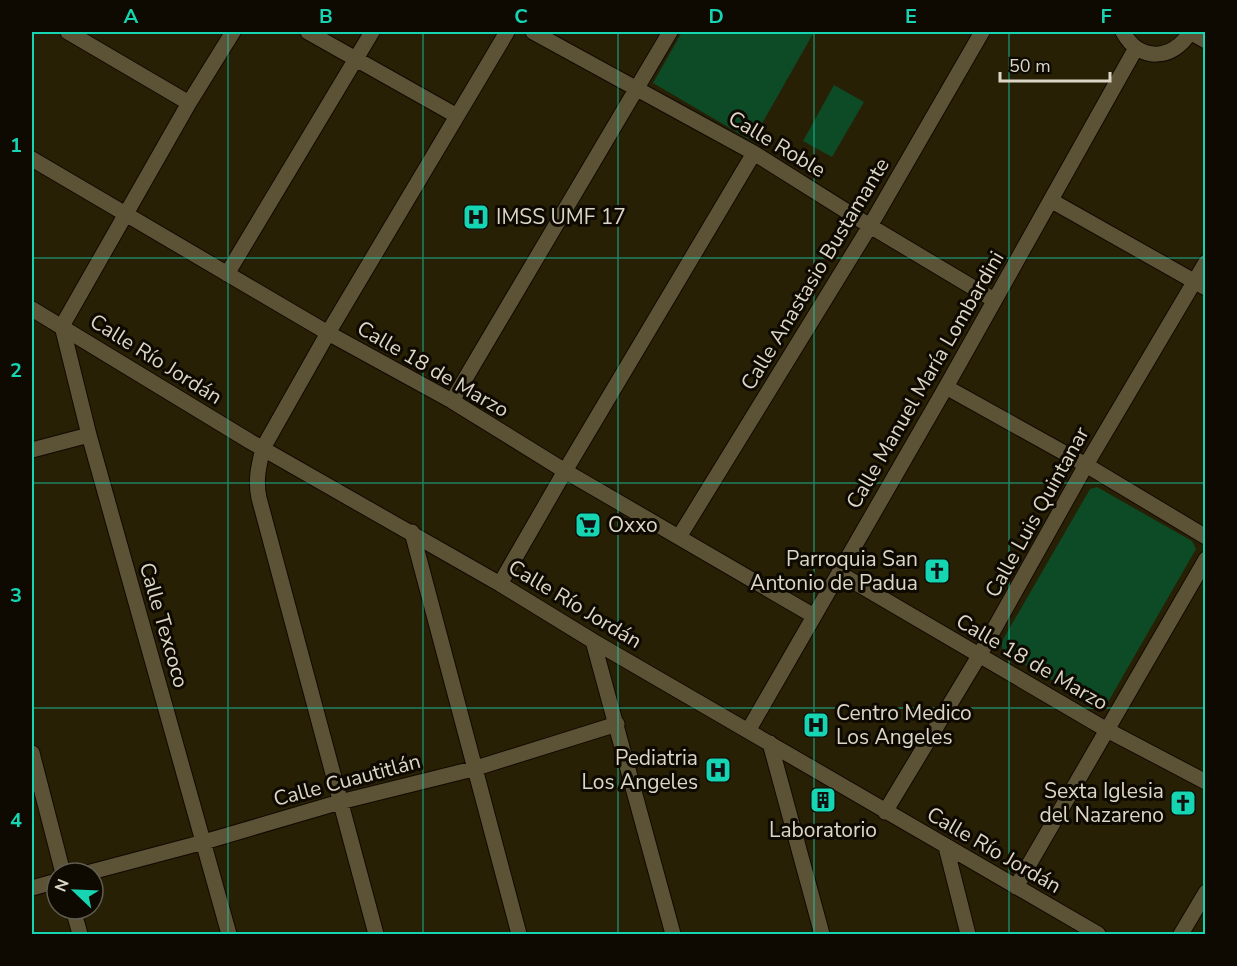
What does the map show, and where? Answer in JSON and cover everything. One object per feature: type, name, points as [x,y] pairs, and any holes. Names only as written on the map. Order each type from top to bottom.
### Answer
[{"type":"street","points":[[68,32],[189,103]]},
{"type":"street","points":[[62,326],[189,103],[234,32]]},
{"type":"street","points":[[308,32],[457,116]]},
{"type":"street","points":[[227,274],[372,32]]},
{"type":"street","points":[[376,934],[256,484],[263,448],[328,333],[507,32]]},
{"type":"street","name":"Calle Roble","points":[[533,32],[754,153],[994,300]]},
{"type":"street","points":[[452,401],[670,32]]},
{"type":"street","name":"Calle Anastasio Bustamante","points":[[679,537],[870,226],[982,32]]},
{"type":"street","points":[[1123,32],[1136,48],[1153,54],[1162,54],[1179,46],[1190,32],[1206,41]]},
{"type":"street","name":"Calle Manuel María Lombardini","points":[[748,731],[1052,201],[1136,48]]},
{"type":"street","points":[[500,584],[754,153]]},
{"type":"street","name":"Calle 18 de Marzo","points":[[32,159],[328,333],[452,401],[565,471],[814,616]]},
{"type":"street","points":[[1052,201],[1200,285]]},
{"type":"street","name":"Calle Luis Quintanar","points":[[885,812],[979,656],[1086,465],[1200,285],[1206,262]]},
{"type":"street","name":"Calle Río Jordán","points":[[32,309],[229,429],[412,532],[593,641],[1098,934]]},
{"type":"street","name":"Calle Texcoco","points":[[62,326],[89,435],[229,934]]},
{"type":"street","points":[[946,387],[1086,465],[1206,537]]},
{"type":"street","points":[[32,450],[89,435]]},
{"type":"street","points":[[412,532],[473,769],[519,934]]},
{"type":"street","points":[[1016,886],[1206,559]]},
{"type":"street","name":"Calle 18 de Marzo","points":[[839,573],[1107,730],[1206,782]]},
{"type":"street","points":[[593,641],[673,934]]},
{"type":"street","name":"Calle Cuautitlán","points":[[105,868],[340,802],[473,769],[617,724]]},
{"type":"street","points":[[770,743],[822,934]]},
{"type":"street","points":[[32,753],[60,861]]},
{"type":"street","points":[[946,847],[968,934]]},
{"type":"street","points":[[1181,934],[1206,892]]},
{"type":"green space","points":[[682,32],[814,32],[752,141],[653,83]]},
{"type":"green space","points":[[834,85],[864,102],[832,157],[803,141]]},
{"type":"green space","points":[[1097,487],[1192,541],[1196,549],[1108,702],[1096,706],[1003,652],[1001,643],[1090,489]]},
{"type":"place","name":"IMSS UMF 17","points":[[476,217]]},
{"type":"place","name":"Oxxo","points":[[588,525]]},
{"type":"place","name":"Parroquia San Antonio de Padua","points":[[937,571]]},
{"type":"place","name":"Centro Medico Los Angeles","points":[[816,725]]},
{"type":"place","name":"Pediatria Los Angeles","points":[[718,770]]},
{"type":"place","name":"Laboratorio","points":[[823,800]]},
{"type":"place","name":"Sexta Iglesia del Nazareno","points":[[1183,803]]}]
